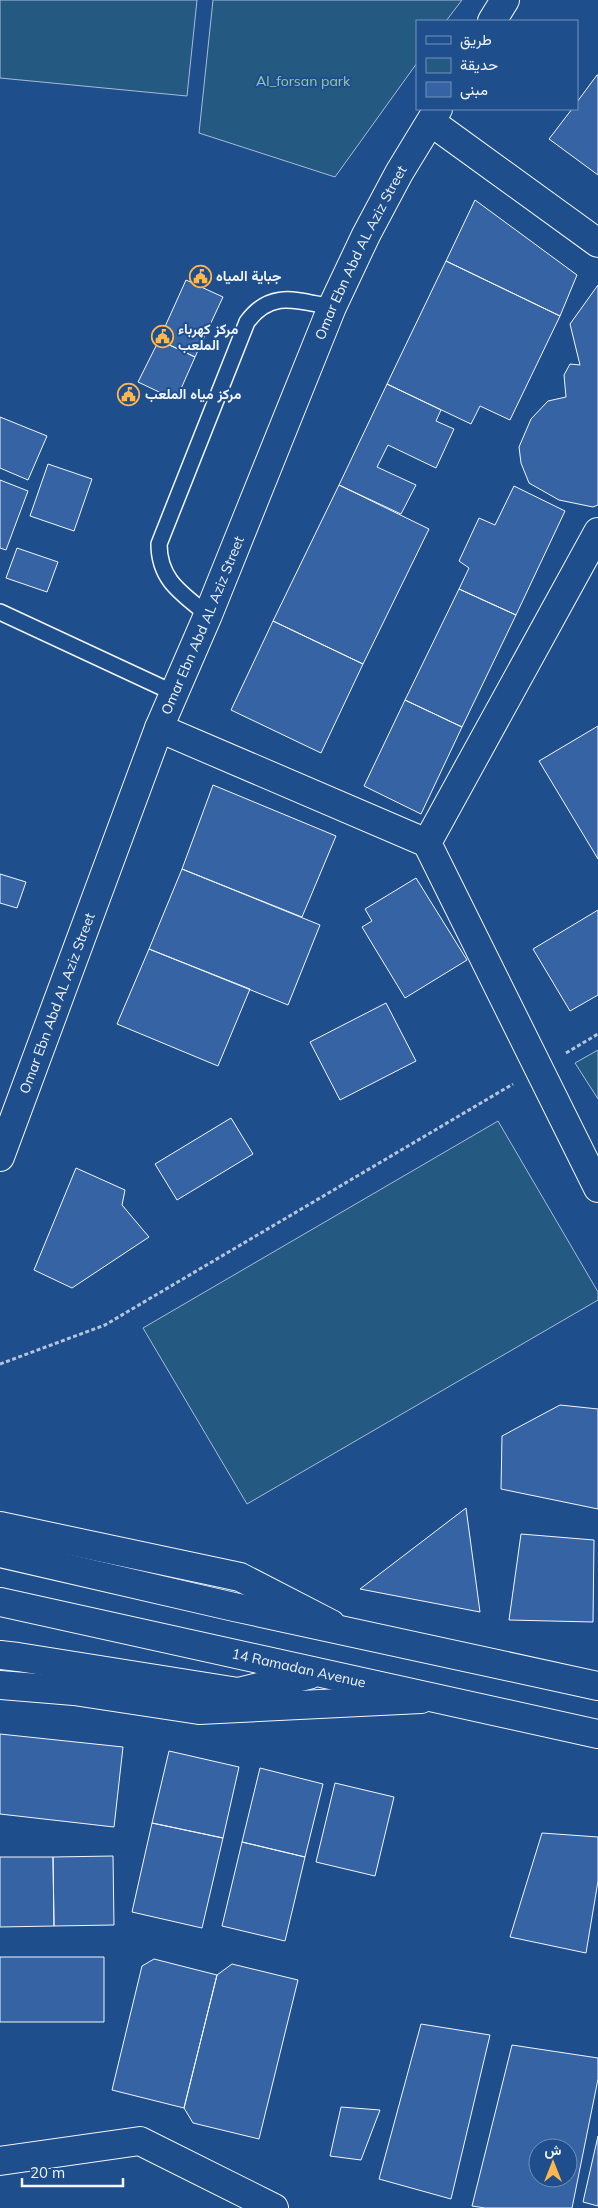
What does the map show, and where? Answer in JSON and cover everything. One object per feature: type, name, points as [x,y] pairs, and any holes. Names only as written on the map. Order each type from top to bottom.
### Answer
[{"type":"street","points":[[493,20],[505,0]]},
{"type":"street","points":[[434,115],[598,243]]},
{"type":"street","name":"Omar Ebn Abd AL Aziz Street","points":[[0,1157],[159,728],[208,615],[332,307],[366,235],[399,173],[434,115]]},
{"type":"street","points":[[427,843],[598,532]]},
{"type":"street","points":[[159,728],[427,843],[598,1188]]},
{"type":"street","points":[[0,1526],[240,1577],[346,1631]]},
{"type":"street","points":[[0,1553],[598,1686]]},
{"type":"street","name":"14 Ramadan Avenue","points":[[2,1602],[598,1734]]},
{"type":"street","points":[[0,1655],[18,1656],[238,1692],[316,1673]]},
{"type":"street","points":[[0,1685],[74,1691],[199,1710],[435,1698]]},
{"type":"street","points":[[0,2161],[140,2141],[274,2208]]},
{"type":"lane","points":[[208,615],[167,578],[161,568],[159,544],[247,322],[254,312],[263,306],[283,299],[332,307]]},
{"type":"lane","points":[[0,612],[174,693]]},
{"type":"path","points":[[0,1364],[105,1325],[598,1034]]},
{"type":"green space","points":[[0,0],[197,0],[187,96],[0,78]]},
{"type":"green space","name":"Al_forsan park","points":[[213,0],[462,0],[447,20],[416,20],[416,64],[335,177],[199,133]]},
{"type":"green space","points":[[598,1050],[598,1099],[575,1063]]},
{"type":"green space","points":[[498,1121],[598,1292],[598,1300],[247,1504],[143,1328]]},
{"type":"building","points":[[598,75],[598,175],[549,139],[571,110],[578,110],[578,101]]},
{"type":"building","points":[[475,200],[577,275],[560,316],[446,261]]},
{"type":"building","points":[[446,261],[560,316],[510,420],[480,406],[471,424],[387,384]]},
{"type":"building","points":[[186,280],[223,297],[195,357],[159,340]]},
{"type":"building","points":[[598,285],[598,505],[593,507],[559,500],[529,483],[521,463],[519,447],[531,419],[548,401],[566,397],[564,375],[570,364],[580,365],[570,324]]},
{"type":"building","points":[[159,340],[195,357],[176,400],[138,382]]},
{"type":"building","points":[[387,384],[441,410],[436,421],[454,429],[436,468],[388,445],[377,467],[416,485],[401,514],[339,485]]},
{"type":"building","points":[[0,417],[47,436],[28,480],[0,468]]},
{"type":"building","points":[[48,464],[92,479],[74,531],[30,516]]},
{"type":"building","points":[[0,480],[28,491],[6,550],[0,548]]},
{"type":"building","points":[[339,485],[429,529],[363,664],[273,621]]},
{"type":"building","points":[[514,486],[565,511],[516,615],[459,589],[469,568],[459,561],[479,518],[495,525]]},
{"type":"building","points":[[17,548],[58,562],[47,592],[6,578]]},
{"type":"building","points":[[459,589],[516,615],[462,727],[405,700]]},
{"type":"building","points":[[273,621],[363,664],[321,753],[231,710]]},
{"type":"building","points":[[405,700],[462,727],[421,814],[364,786]]},
{"type":"building","points":[[598,726],[598,859],[539,761]]},
{"type":"building","points":[[213,785],[336,836],[302,917],[182,869]]},
{"type":"building","points":[[182,869],[320,925],[288,1005],[149,949]]},
{"type":"building","points":[[0,874],[26,882],[17,908],[0,903]]},
{"type":"building","points":[[416,878],[467,960],[405,998],[362,927],[372,921],[365,909]]},
{"type":"building","points":[[598,910],[598,995],[570,1011],[533,949]]},
{"type":"building","points":[[149,949],[250,989],[218,1066],[117,1024]]},
{"type":"building","points":[[386,1003],[416,1061],[340,1100],[310,1042]]},
{"type":"building","points":[[231,1118],[253,1154],[177,1200],[155,1164]]},
{"type":"building","points":[[76,1168],[125,1190],[122,1205],[149,1237],[72,1288],[34,1270]]},
{"type":"building","points":[[560,1405],[598,1409],[598,1509],[501,1489],[502,1436]]},
{"type":"building","points":[[466,1508],[480,1612],[360,1589]]},
{"type":"building","points":[[521,1534],[594,1540],[593,1622],[509,1620]]},
{"type":"building","points":[[0,1734],[123,1747],[114,1827],[0,1814]]},
{"type":"building","points":[[169,1751],[239,1767],[223,1838],[152,1823]]},
{"type":"building","points":[[260,1768],[323,1784],[305,1857],[242,1842]]},
{"type":"building","points":[[335,1783],[394,1797],[375,1876],[316,1862]]},
{"type":"building","points":[[152,1823],[223,1838],[202,1928],[132,1912]]},
{"type":"building","points":[[542,1833],[598,1837],[598,1881],[586,1953],[510,1937]]},
{"type":"building","points":[[242,1842],[305,1857],[285,1941],[222,1926]]},
{"type":"building","points":[[113,1856],[114,1925],[54,1926],[53,1857]]},
{"type":"building","points":[[0,1857],[53,1857],[54,1926],[0,1927]]},
{"type":"building","points":[[0,1957],[104,1957],[104,2022],[0,2022]]},
{"type":"building","points":[[154,1959],[217,1975],[184,2108],[112,2090],[142,1966]]},
{"type":"building","points":[[232,1964],[298,1980],[259,2139],[193,2123],[184,2108],[217,1975]]},
{"type":"building","points":[[421,2024],[490,2035],[451,2199],[379,2179]]},
{"type":"building","points":[[512,2045],[598,2058],[598,2079],[578,2178],[578,2138],[528,2138],[528,2188],[576,2188],[572,2208],[485,2208],[472,2206]]},
{"type":"building","points":[[341,2107],[380,2110],[361,2160],[330,2156]]},
{"type":"building","points":[[598,2136],[598,2206],[583,2202]]},
{"type":"place","name":"جباية المياه","points":[[200,276]]},
{"type":"place","name":"مركز كهرباء الملعب","points":[[162,337]]},
{"type":"place","name":"مركز مياه الملعب","points":[[129,394]]}]
